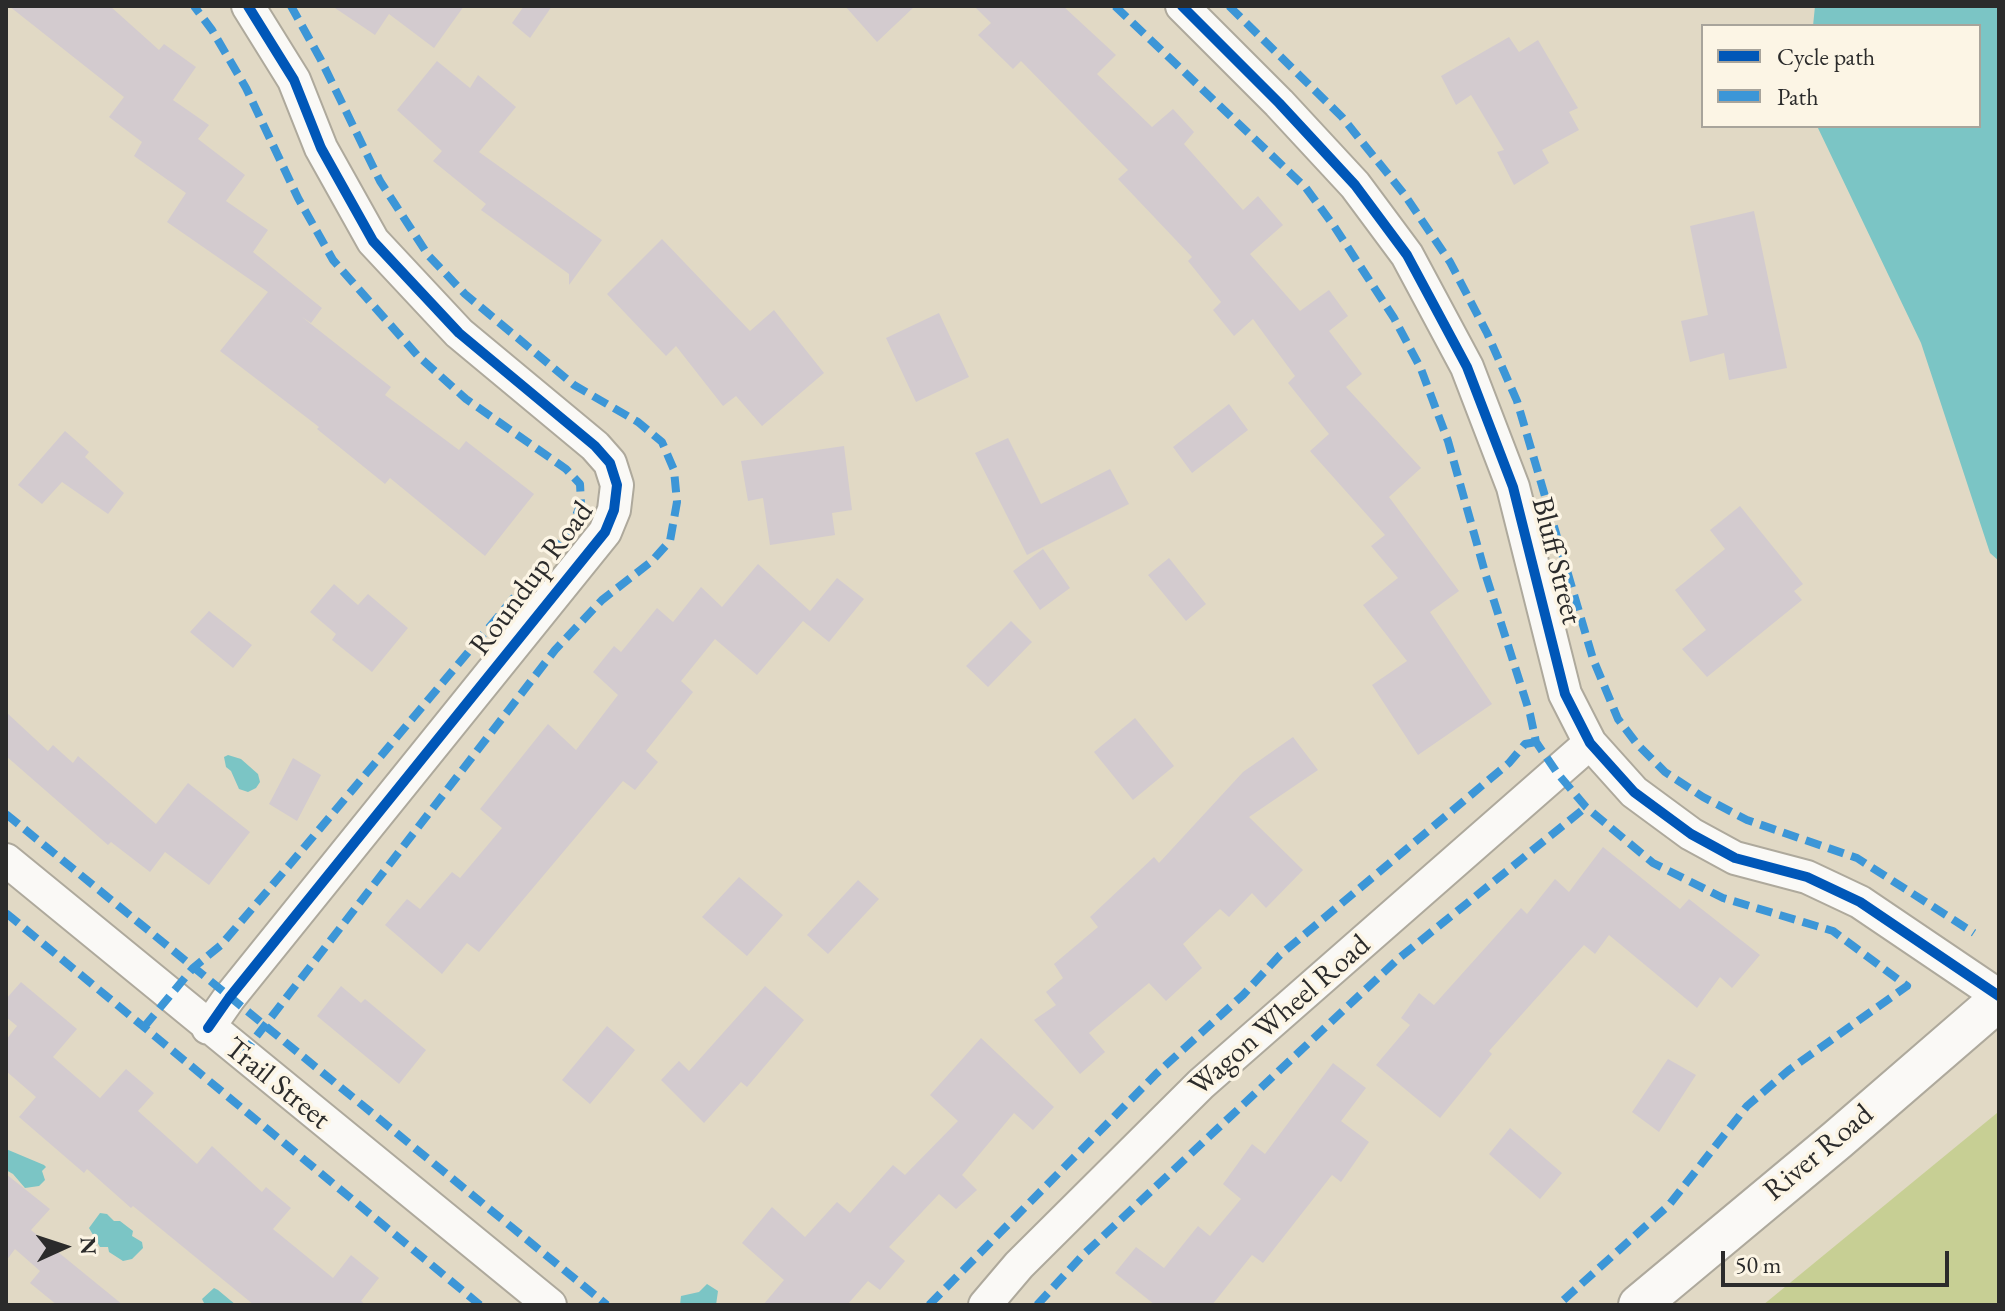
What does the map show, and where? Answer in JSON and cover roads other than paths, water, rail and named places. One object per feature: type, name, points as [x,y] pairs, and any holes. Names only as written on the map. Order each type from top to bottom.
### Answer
[{"type":"main road","name":"River Road","points":[[1639,1305],[1837,1140],[1999,998]]},
{"type":"street","name":"Roundup Road","points":[[208,1028],[605,532],[614,510],[617,485],[610,463],[595,446],[459,333],[373,241],[321,148],[294,80],[248,6]]},
{"type":"street","name":"Bluff Street","points":[[1182,6],[1355,185],[1407,255],[1467,367],[1513,487],[1565,694],[1590,743],[1634,792],[1691,834],[1735,858],[1807,877],[1860,902],[1999,998]]},
{"type":"street","name":"Wagon Wheel Road","points":[[985,1305],[1019,1265],[1201,1084],[1590,743]]},
{"type":"street","name":"Trail Street","points":[[6,860],[550,1305]]},
{"type":"water","points":[[1815,6],[1999,6],[1999,561],[1990,553],[1921,343],[1818,128],[1981,128],[1981,24],[1813,24]]},
{"type":"water","points":[[228,755],[241,759],[258,774],[260,782],[256,788],[248,792],[239,789],[226,767],[224,757]]},
{"type":"water","points":[[6,1149],[44,1165],[45,1180],[39,1186],[25,1188],[6,1170]]},
{"type":"water","points":[[100,1213],[120,1221],[133,1231],[132,1236],[142,1242],[143,1248],[132,1259],[123,1261],[109,1252],[108,1247],[100,1247],[89,1228]]},
{"type":"water","points":[[707,1284],[718,1291],[716,1305],[680,1305],[681,1296],[699,1292]]},
{"type":"water","points":[[214,1288],[236,1305],[205,1305],[202,1299]]}]
